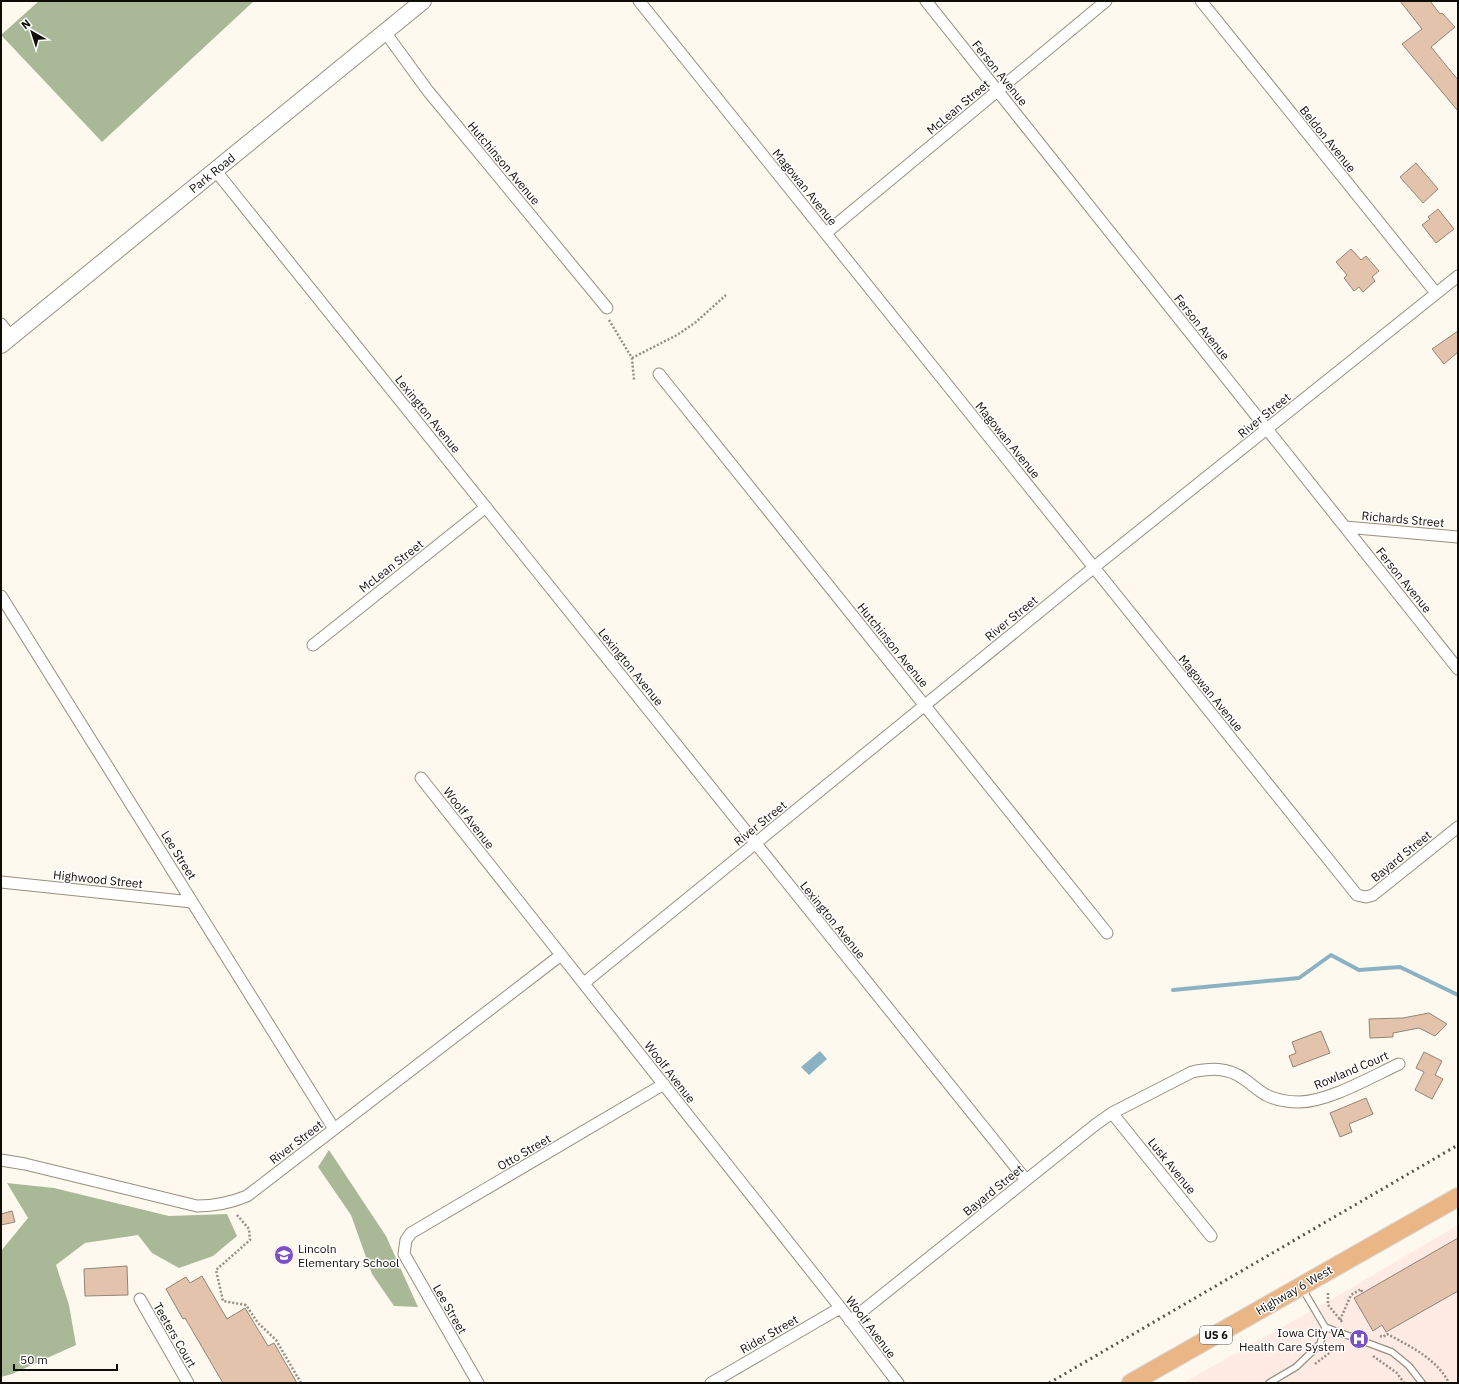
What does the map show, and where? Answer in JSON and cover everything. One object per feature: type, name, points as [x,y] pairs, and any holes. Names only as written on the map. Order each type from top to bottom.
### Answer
[{"type":"main road","name":"Highway 6 West","points":[[1131,1383],[1458,1197]]},
{"type":"street","name":"Park Road","points":[[4,335],[215,170],[423,1]]},
{"type":"street","name":"Magowan Avenue","points":[[639,1],[1357,895]]},
{"type":"street","name":"Ferson Avenue","points":[[926,1],[1458,669]]},
{"type":"street","name":"McLean Street","points":[[826,233],[1106,1]]},
{"type":"street","name":"Beldon Avenue","points":[[1201,1],[1436,293]]},
{"type":"street","name":"Hutchinson Avenue","points":[[385,32],[428,91],[607,308]]},
{"type":"street","name":"Lexington Avenue","points":[[215,170],[1026,1180]]},
{"type":"street","name":"River Street","points":[[584,983],[1094,567],[1458,276]]},
{"type":"street","name":"Hutchinson Avenue","points":[[658,374],[1106,933]]},
{"type":"street","name":"McLean Street","points":[[313,645],[486,508]]},
{"type":"street","name":"Richards Street","points":[[1345,527],[1458,537]]},
{"type":"street","name":"Lee Street","points":[[1,596],[334,1129]]},
{"type":"street","name":"Woolf Avenue","points":[[421,778],[664,1084],[898,1383]]},
{"type":"street","name":"Bayard Street","points":[[1357,895],[1366,897],[1373,895],[1458,827]]},
{"type":"street","name":"Highwood Street","points":[[1,882],[192,902]]},
{"type":"street","name":"River Street","points":[[1,1160],[25,1164],[197,1206],[214,1206],[231,1203],[247,1196],[561,954]]},
{"type":"street","name":"Rowland Court","points":[[1158,1089],[1192,1072],[1204,1069],[1218,1069],[1232,1072],[1242,1077],[1266,1095],[1282,1100],[1300,1102],[1322,1099],[1399,1064]]},
{"type":"street","name":"Otto Street","points":[[403,1247],[411,1233],[664,1084]]},
{"type":"street","name":"Bayard Street","points":[[850,1321],[1112,1113],[1158,1089]]},
{"type":"street","name":"Lusk Avenue","points":[[1112,1113],[1211,1236]]},
{"type":"street","name":"Lee Street","points":[[403,1247],[404,1254],[478,1383]]},
{"type":"street","name":"Teeters Court","points":[[140,1299],[188,1383]]},
{"type":"street","name":"Rider Street","points":[[711,1383],[840,1308]]},
{"type":"lane","points":[[1301,1286],[1325,1327],[1392,1352],[1409,1366],[1422,1383]]},
{"type":"lane","points":[[1270,1383],[1296,1367],[1320,1344],[1325,1327]]},
{"type":"path","points":[[632,358],[677,335],[696,322],[726,296]]},
{"type":"path","points":[[611,322],[632,358],[634,380]]},
{"type":"path","points":[[237,1215],[249,1229],[250,1240],[216,1270],[223,1302],[246,1305],[258,1323],[276,1340],[301,1383]]},
{"type":"path","points":[[1340,1320],[1351,1295],[1361,1289],[1362,1292]]},
{"type":"path","points":[[1312,1366],[1339,1343],[1347,1346]]},
{"type":"path","points":[[1369,1353],[1397,1373],[1404,1383]]},
{"type":"shaded area","name":"Iowa City VA Health Care System","points":[[1458,1225],[1458,1383],[1183,1383],[1339,1295]]},
{"type":"green space","points":[[39,1],[254,1],[102,142],[1,35]]},
{"type":"green space","points":[[329,1150],[386,1236],[418,1307],[394,1306],[372,1274],[351,1215],[318,1167]]},
{"type":"green space","points":[[7,1183],[54,1188],[169,1216],[227,1214],[237,1236],[213,1256],[179,1268],[152,1253],[138,1235],[85,1243],[56,1265],[69,1305],[76,1345],[12,1374],[1,1377],[1,1251],[28,1218]]},
{"type":"water","points":[[820,1051],[827,1059],[809,1075],[801,1067]]},
{"type":"building","points":[[1400,1],[1430,1],[1440,14],[1442,13],[1455,27],[1431,47],[1458,80],[1458,111],[1402,44],[1422,29]]},
{"type":"building","points":[[1416,163],[1438,189],[1423,203],[1400,177]]},
{"type":"building","points":[[1438,209],[1454,229],[1436,243],[1422,225],[1430,219],[1428,217]]},
{"type":"building","points":[[1351,249],[1361,260],[1366,256],[1379,271],[1372,277],[1375,281],[1363,292],[1359,287],[1354,291],[1344,278],[1347,275],[1336,262]]},
{"type":"building","points":[[1458,331],[1458,352],[1444,364],[1432,349]]},
{"type":"building","points":[[1429,1013],[1447,1024],[1435,1036],[1419,1028],[1393,1033],[1393,1037],[1370,1038],[1369,1019],[1403,1018]]},
{"type":"building","points":[[1321,1031],[1330,1053],[1293,1067],[1289,1056],[1296,1053],[1292,1042]]},
{"type":"building","points":[[1424,1052],[1442,1061],[1435,1075],[1443,1079],[1432,1099],[1415,1090],[1424,1072],[1416,1068]]},
{"type":"building","points":[[1366,1098],[1373,1114],[1349,1124],[1352,1132],[1340,1137],[1330,1113]]},
{"type":"building","points":[[12,1211],[15,1222],[1,1225],[1,1214]]},
{"type":"building","points":[[1458,1238],[1458,1291],[1386,1332],[1382,1325],[1373,1331],[1354,1298]]},
{"type":"building","points":[[127,1266],[128,1295],[85,1296],[84,1269]]},
{"type":"building","points":[[202,1276],[227,1319],[245,1308],[268,1346],[274,1343],[297,1383],[223,1383],[185,1318],[183,1319],[166,1289],[186,1277],[190,1283]]},
{"type":"waterway","points":[[1173,990],[1299,978],[1331,955],[1359,970],[1400,967],[1458,995]]},
{"type":"railway","points":[[1049,1383],[1458,1145]]},
{"type":"place","name":"Lincoln Elementary School","points":[[284,1255]]},
{"type":"place","name":"Iowa City VA Health Care System","points":[[1359,1339]]}]
